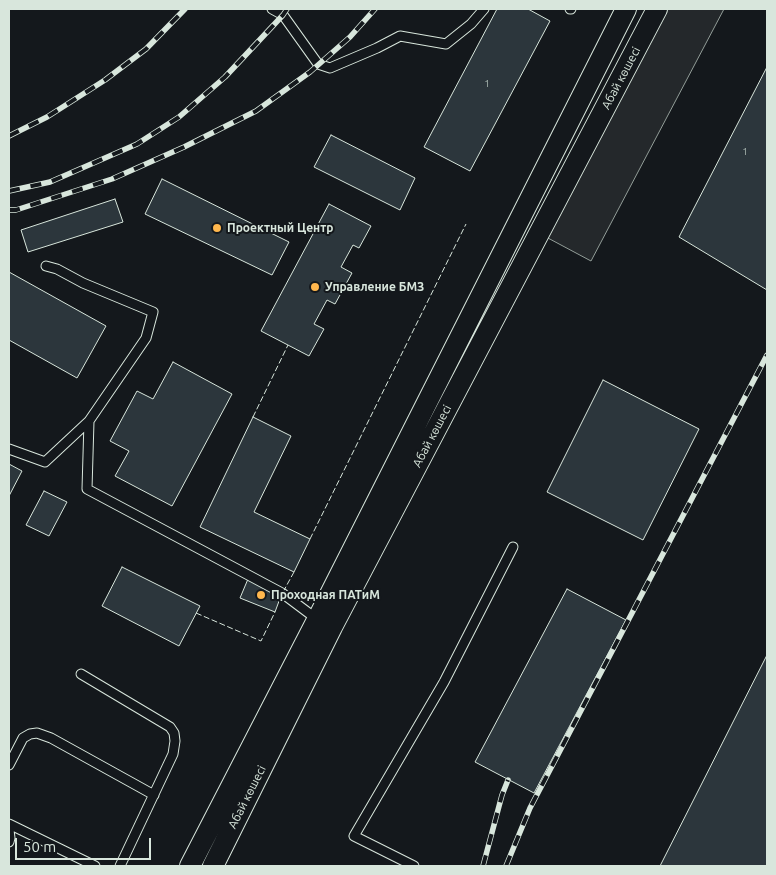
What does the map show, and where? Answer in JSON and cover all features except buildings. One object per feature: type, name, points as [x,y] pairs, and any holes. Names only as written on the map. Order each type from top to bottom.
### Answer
[{"type":"street","name":"Абай көшесі","points":[[213,866],[324,624],[626,9]]},
{"type":"street","name":"Абай көшесі","points":[[190,866],[324,624],[657,9]]},
{"type":"lane","points":[[272,9],[282,15],[318,64],[330,68],[400,36],[446,44],[470,24],[484,9]]},
{"type":"lane","points":[[9,449],[45,462],[89,421],[146,338],[153,312],[83,283],[57,268],[46,266]]},
{"type":"lane","points":[[89,421],[87,489],[282,593],[324,624]]},
{"type":"lane","points":[[414,866],[354,836],[444,682],[513,547]]},
{"type":"lane","points":[[80,674],[170,727],[174,734],[173,754],[120,866]]},
{"type":"lane","points":[[9,765],[23,738],[37,732],[154,795]]},
{"type":"lane","points":[[9,824],[95,866]]},
{"type":"lane","points":[[9,830],[9,842]]},
{"type":"shaded area","points":[[665,9],[724,9],[591,261],[546,237]]},
{"type":"railway","points":[[9,136],[47,117],[105,80],[146,49],[185,9]]},
{"type":"railway","points":[[9,191],[50,182],[137,144],[179,117],[225,77],[287,9]]},
{"type":"railway","points":[[9,210],[16,210],[112,179],[184,147],[256,111],[310,72],[350,37],[375,9]]},
{"type":"railway","points":[[506,866],[530,808],[767,355]]},
{"type":"railway","points":[[483,866],[502,795],[508,780]]},
{"type":"fence","points":[[310,539],[466,224]]},
{"type":"fence","points":[[253,417],[288,345]]},
{"type":"fence","points":[[283,592],[294,572]]},
{"type":"fence","points":[[196,613],[261,641],[275,612]]},
{"type":"place","name":"Проектный Центр","points":[[217,228]]},
{"type":"place","name":"Управление БМЗ","points":[[315,287]]},
{"type":"place","name":"Проходная ПАТиМ","points":[[261,595]]}]
